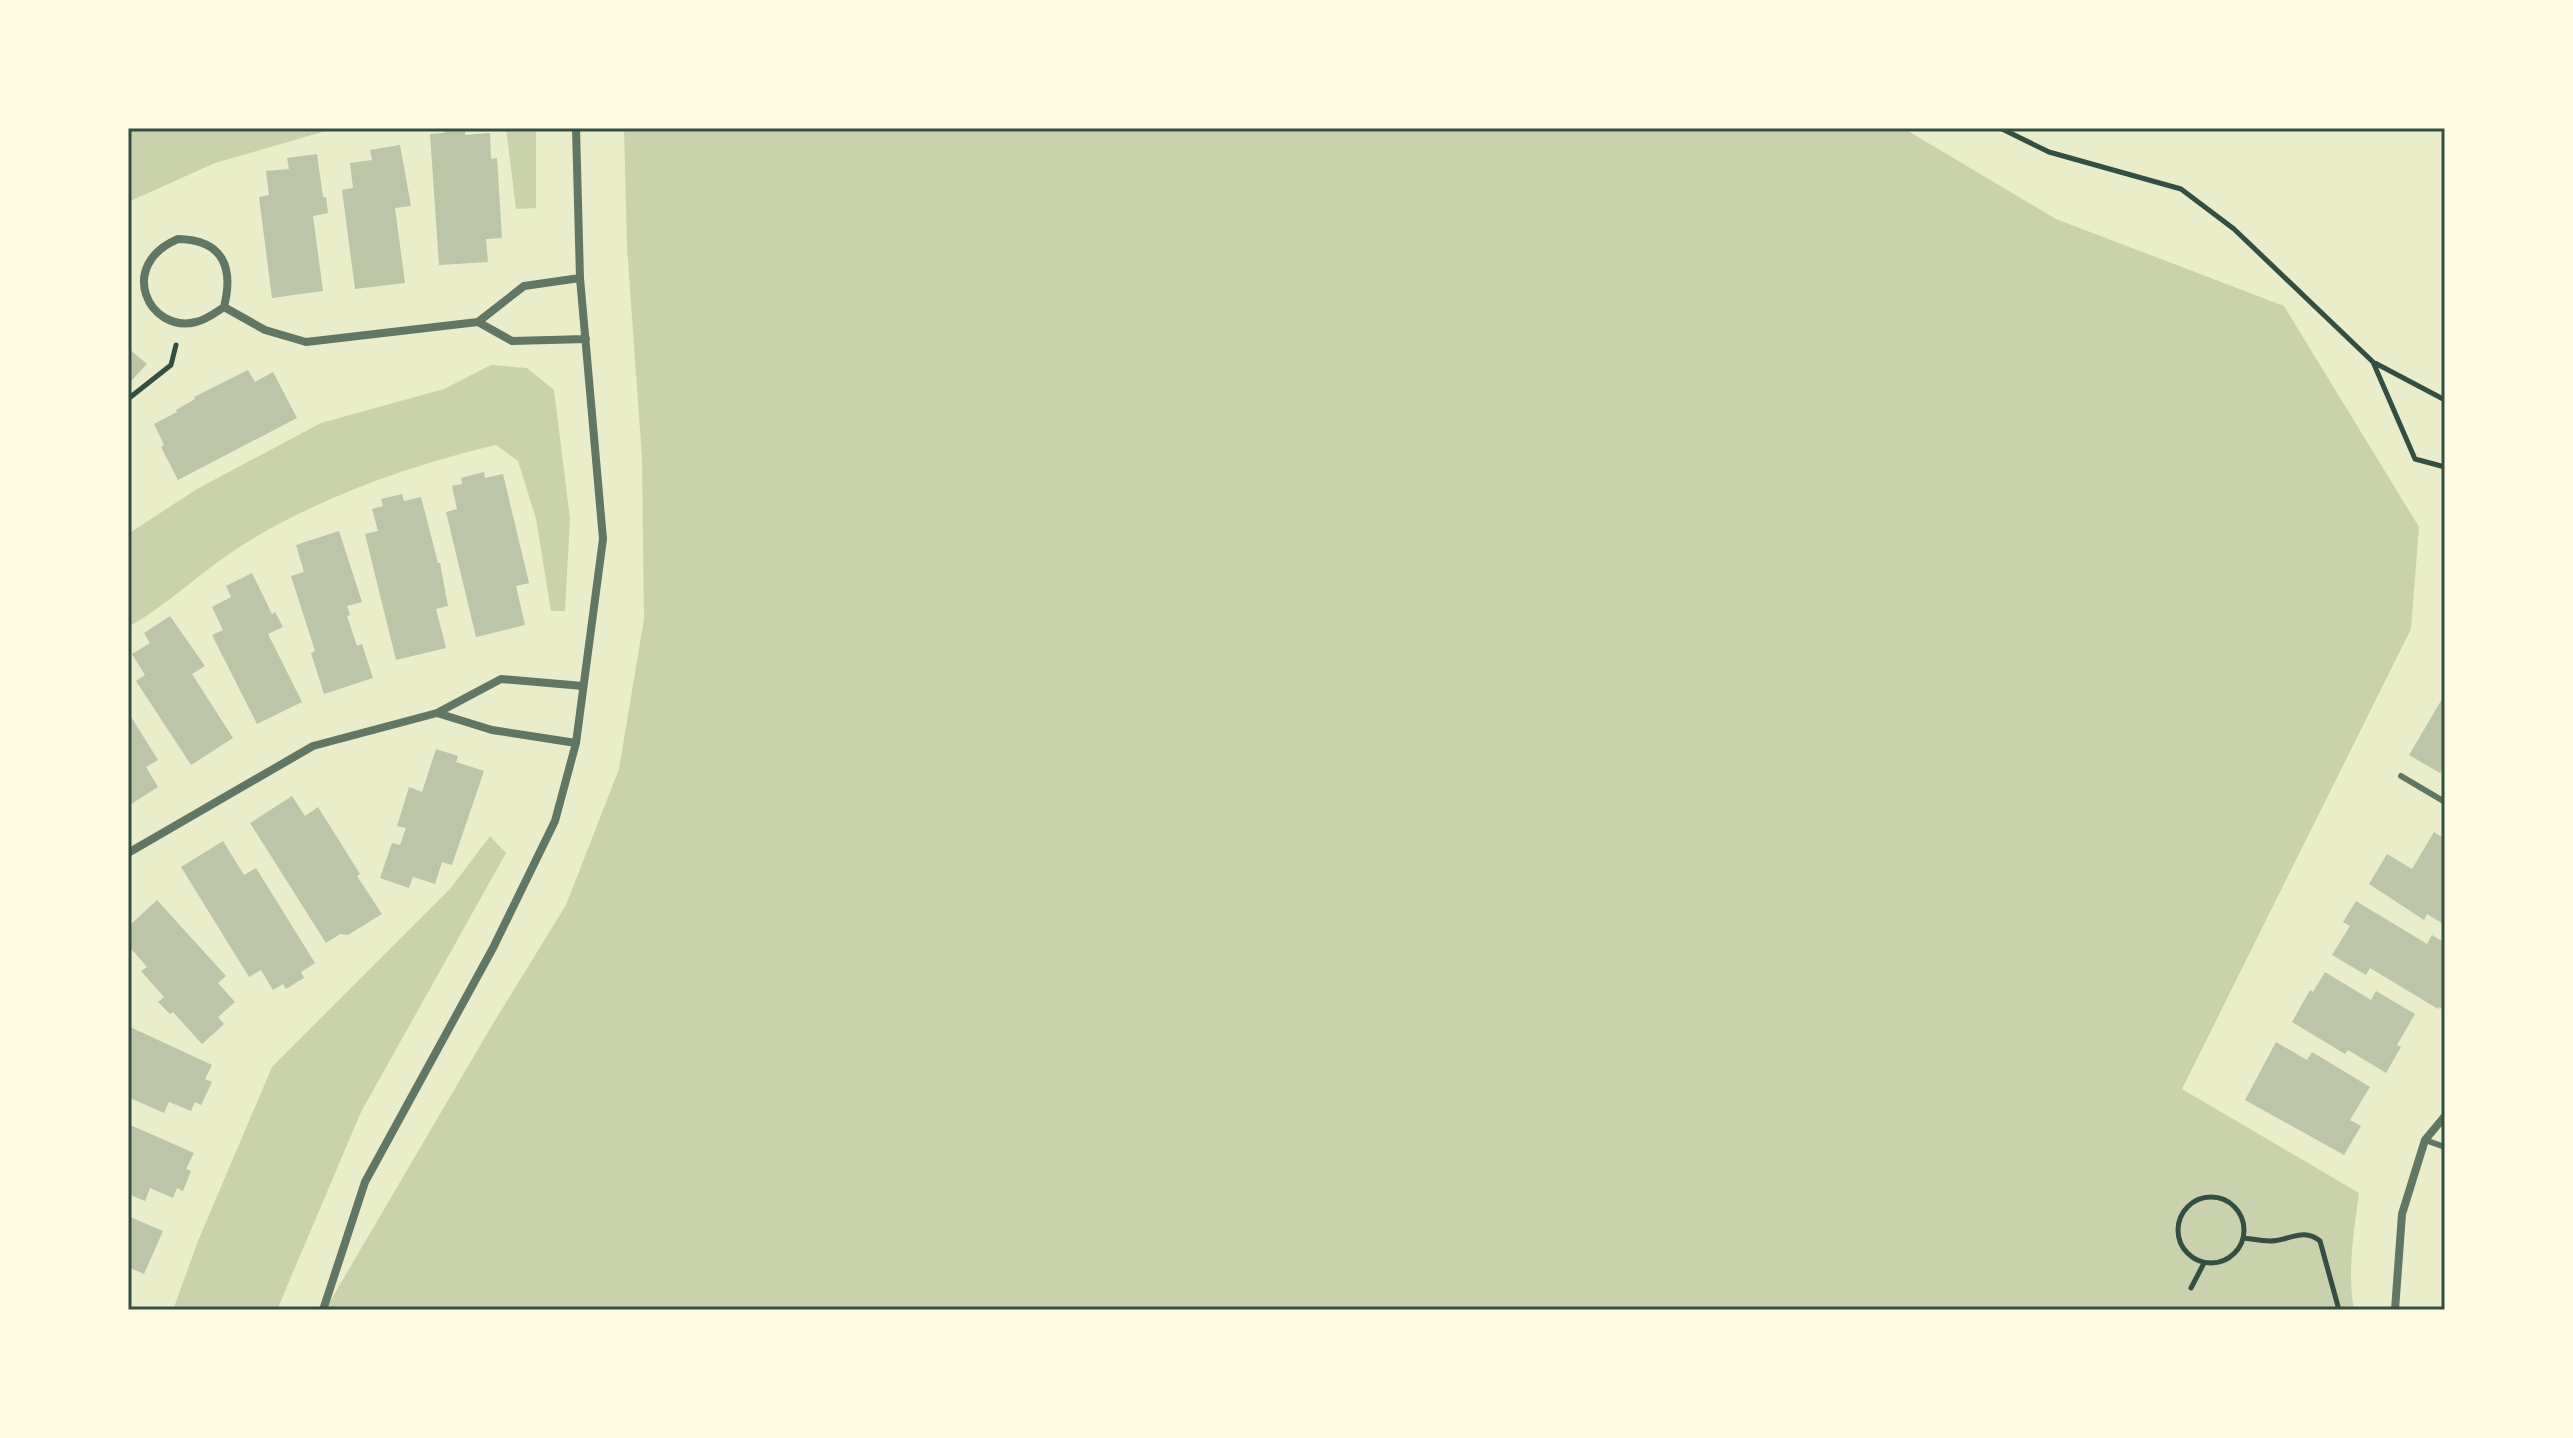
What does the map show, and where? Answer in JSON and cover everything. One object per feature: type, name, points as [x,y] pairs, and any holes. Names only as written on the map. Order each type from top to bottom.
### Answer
[{"type":"street","points":[[323,1310],[365,1182],[493,948],[555,821],[576,743],[603,539],[580,278],[576,128]]},
{"type":"street","points":[[178,239],[195,239],[210,246],[222,258],[228,273],[224,307],[194,323],[177,323],[162,316],[150,304],[144,289],[144,272],[150,258],[162,246],[178,239]]},
{"type":"street","points":[[224,307],[265,330],[306,342],[478,322],[524,286],[580,278]]},
{"type":"street","points":[[478,322],[512,341],[586,339]]},
{"type":"street","points":[[128,853],[313,746],[437,713],[501,679],[583,686]]},
{"type":"street","points":[[437,713],[492,730],[576,743]]},
{"type":"street","points":[[2395,1310],[2402,1214],[2425,1140],[2445,1116]]},
{"type":"lane","points":[[2401,776],[2445,802]]},
{"type":"lane","points":[[2425,1140],[2445,1147]]},
{"type":"path","points":[[2000,128],[2049,152],[2181,189],[2234,229],[2373,362],[2445,400]]},
{"type":"path","points":[[128,399],[171,365],[176,349],[177,323]]},
{"type":"path","points":[[2373,362],[2415,459],[2445,467]]},
{"type":"path","points":[[2206,1197],[2219,1197],[2231,1203],[2240,1213],[2244,1238],[2229,1258],[2217,1263],[2204,1263],[2183,1248],[2178,1236],[2178,1223],[2184,1210],[2194,1202],[2206,1197]]},
{"type":"path","points":[[2244,1238],[2273,1242],[2312,1234],[2320,1241],[2339,1310]]},
{"type":"path","points":[[2191,1288],[2204,1263]]},
{"type":"green space","points":[[128,128],[336,128],[215,163],[128,202]]},
{"type":"green space","points":[[506,128],[536,128],[536,208],[516,209]]},
{"type":"green space","points":[[624,128],[1903,128],[2056,219],[2284,306],[2419,527],[2411,629],[2182,1089],[2359,1193],[2351,1266],[2354,1310],[325,1310],[566,905],[619,769],[644,619],[642,458],[627,247]]},
{"type":"green space","points":[[491,365],[527,368],[554,390],[570,519],[565,611],[551,611],[536,519],[518,461],[496,445],[394,474],[292,517],[232,552],[128,627],[128,534],[197,489],[321,423],[444,389]]},
{"type":"green space","points":[[490,836],[506,853],[361,1112],[277,1310],[173,1310],[198,1241],[272,1067],[450,889]]},
{"type":"building","points":[[446,128],[461,128],[465,135],[490,133],[491,159],[497,158],[502,238],[486,239],[488,262],[439,265],[430,134],[444,133]]},
{"type":"building","points":[[400,145],[411,206],[395,208],[405,283],[355,289],[342,190],[353,188],[350,163],[372,160],[370,150]]},
{"type":"building","points":[[317,154],[328,213],[313,216],[323,291],[272,298],[259,197],[269,195],[266,171],[289,169],[287,158]]},
{"type":"building","points":[[128,348],[147,364],[131,381],[128,378]]},
{"type":"building","points":[[248,370],[255,382],[273,372],[297,418],[178,480],[161,447],[164,445],[154,424],[177,412],[194,397]]},
{"type":"building","points":[[484,472],[485,478],[503,474],[529,583],[516,586],[525,625],[476,637],[446,512],[457,509],[452,486],[462,484],[461,478]]},
{"type":"building","points":[[402,494],[404,501],[421,497],[440,563],[448,606],[436,609],[446,648],[396,660],[365,534],[378,531],[372,509],[383,506],[381,499]]},
{"type":"building","points":[[339,531],[362,602],[347,606],[350,615],[347,616],[357,646],[362,644],[373,678],[324,694],[311,653],[315,651],[291,576],[304,572],[296,545]]},
{"type":"building","points":[[252,573],[272,614],[275,612],[283,627],[268,634],[302,702],[257,724],[212,635],[223,630],[212,607],[231,597],[226,586]]},
{"type":"building","points":[[170,616],[205,666],[192,674],[233,738],[191,765],[136,681],[145,675],[132,654],[150,643],[144,633]]},
{"type":"building","points":[[2445,694],[2445,765],[2440,773],[2409,755]]},
{"type":"building","points":[[128,712],[158,760],[146,767],[158,787],[128,806]]},
{"type":"building","points":[[436,749],[458,756],[456,762],[484,771],[452,865],[442,862],[435,884],[413,877],[409,888],[380,878],[392,843],[400,845],[406,828],[397,826],[409,787],[422,792]]},
{"type":"building","points":[[292,796],[305,816],[318,807],[382,914],[348,935],[340,934],[326,943],[250,823]]},
{"type":"building","points":[[2434,832],[2445,839],[2445,925],[2427,914],[2424,920],[2369,884],[2387,854],[2412,869]]},
{"type":"building","points":[[223,841],[244,875],[256,868],[315,963],[301,972],[304,978],[286,989],[283,984],[273,990],[261,970],[249,977],[181,867]]},
{"type":"building","points":[[157,900],[226,976],[218,983],[235,1002],[218,1017],[224,1024],[202,1044],[173,1012],[170,1014],[158,1002],[164,997],[141,971],[147,967],[128,945],[128,927]]},
{"type":"building","points":[[2356,901],[2427,944],[2432,935],[2445,943],[2445,1011],[2370,968],[2366,975],[2332,955],[2350,926],[2343,922]]},
{"type":"building","points":[[2325,972],[2371,1000],[2376,991],[2415,1014],[2397,1045],[2401,1047],[2386,1073],[2348,1050],[2345,1054],[2292,1022],[2310,990],[2313,992]]},
{"type":"building","points":[[128,1026],[212,1065],[205,1079],[212,1082],[201,1105],[195,1102],[191,1111],[169,1102],[164,1113],[128,1097]]},
{"type":"building","points":[[2276,1042],[2307,1060],[2312,1052],[2370,1087],[2350,1120],[2361,1126],[2344,1155],[2245,1100]]},
{"type":"building","points":[[128,1124],[194,1153],[186,1169],[191,1171],[183,1191],[177,1188],[173,1198],[150,1188],[145,1201],[128,1194]]},
{"type":"building","points":[[128,1216],[163,1231],[144,1274],[128,1267]]}]
